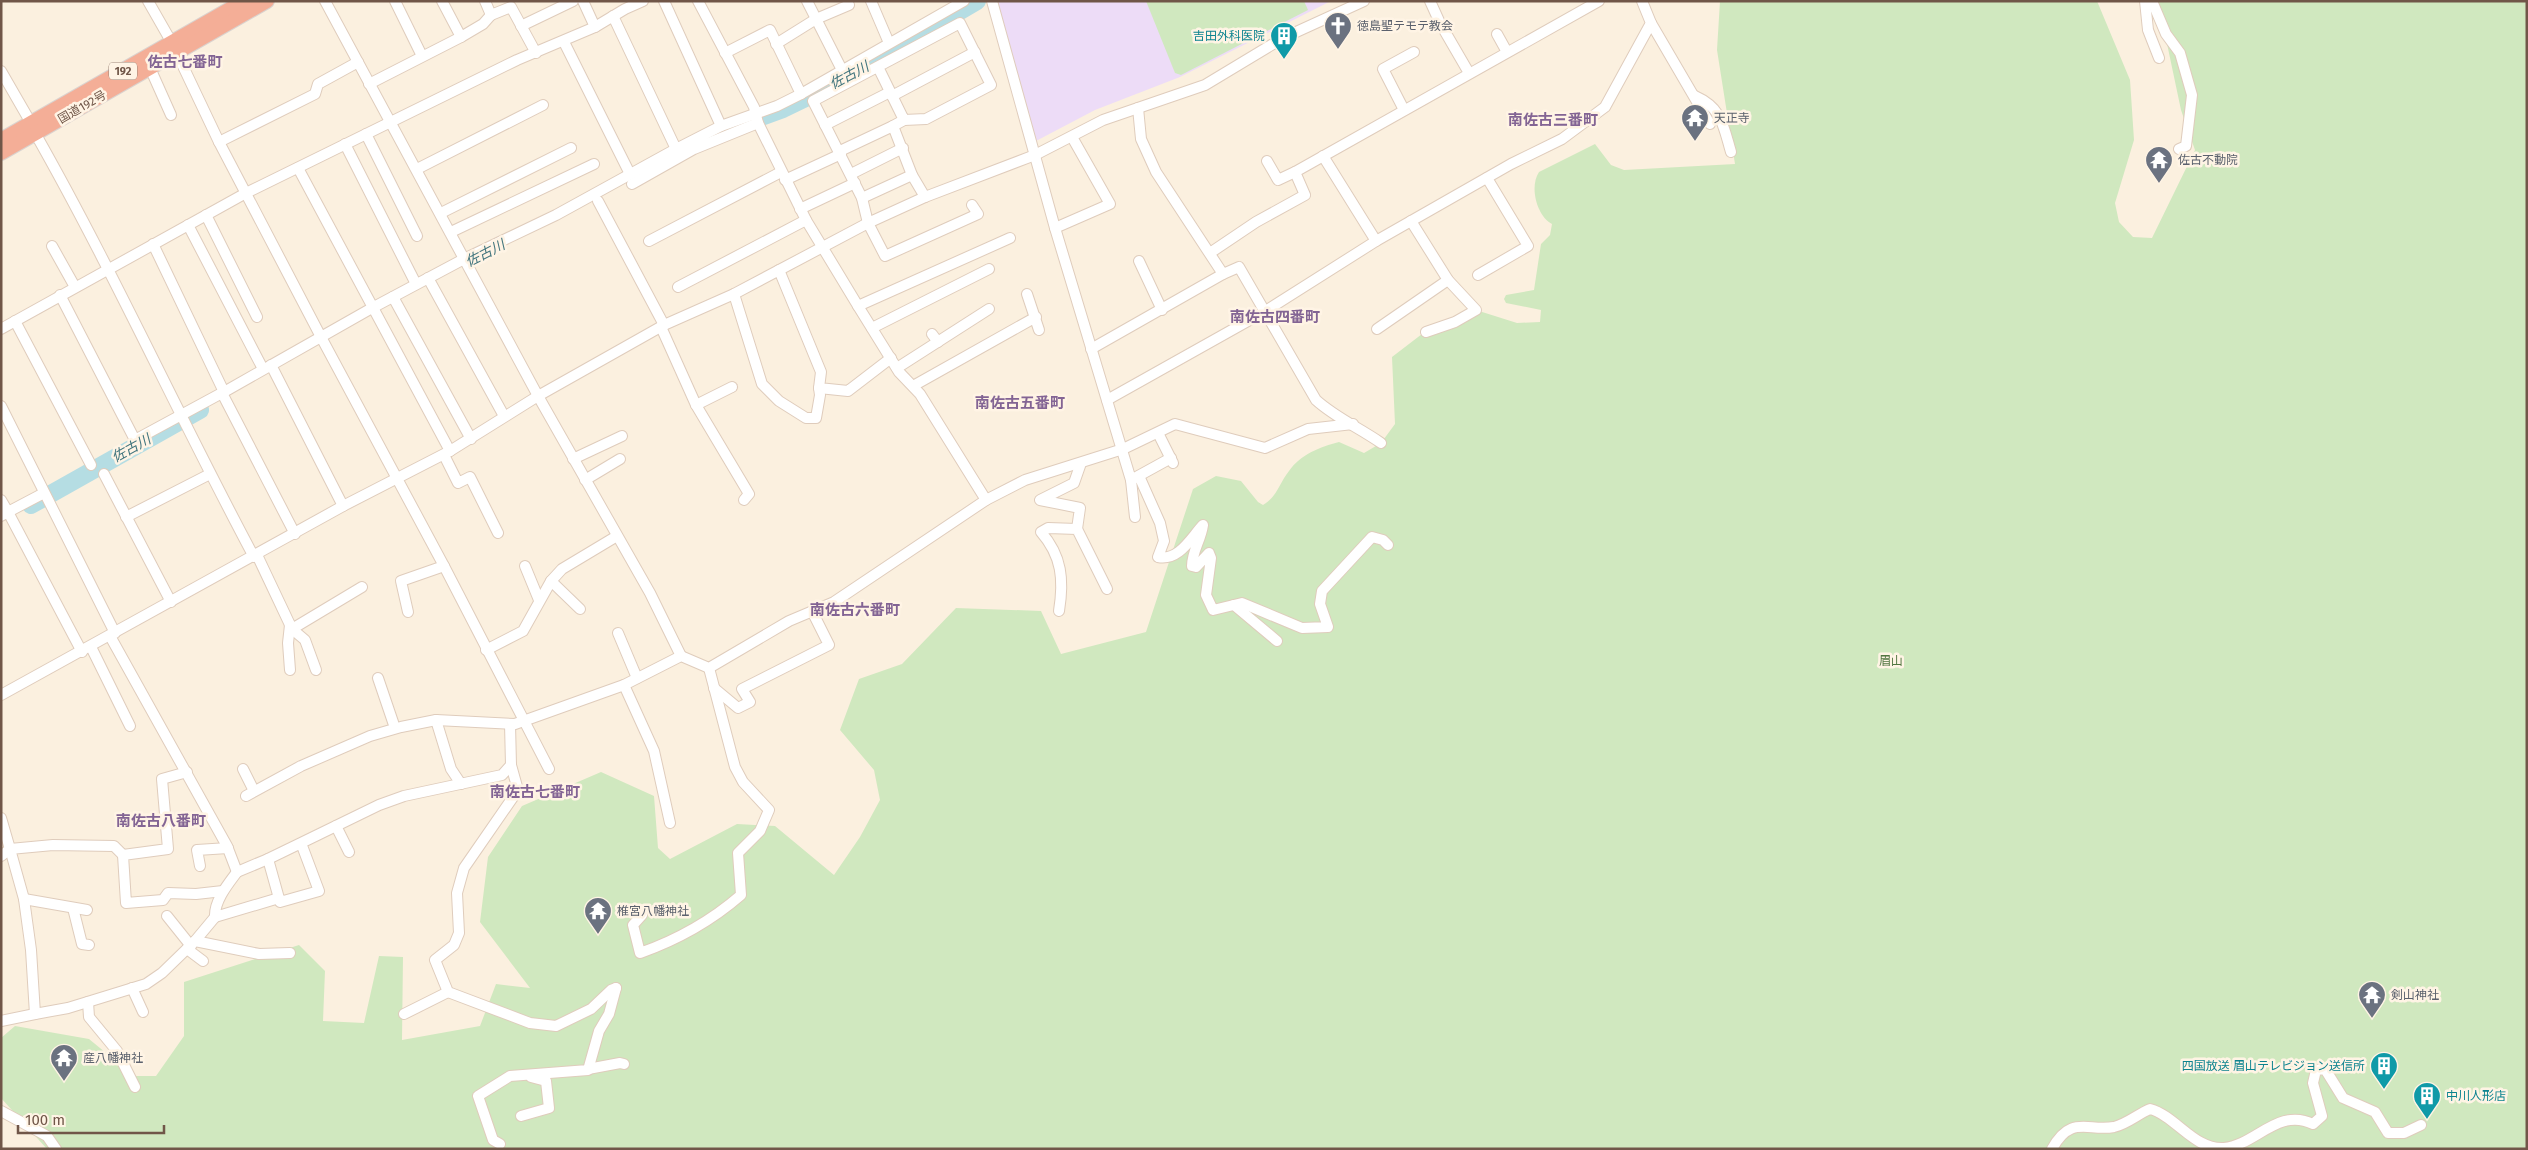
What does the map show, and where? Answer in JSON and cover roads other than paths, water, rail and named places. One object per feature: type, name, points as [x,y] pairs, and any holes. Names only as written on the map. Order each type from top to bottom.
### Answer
[{"type":"highway","name":"国道192号","points":[[1,140],[33,128],[150,68],[174,48],[244,1]]},
{"type":"highway","name":"国道192号","points":[[1,153],[33,128],[174,48],[267,1]]},
{"type":"street","points":[[148,1],[174,48],[219,142],[396,479],[444,566],[549,769]]},
{"type":"street","points":[[325,1],[538,396],[650,593],[681,656],[709,668]]},
{"type":"street","points":[[395,1],[422,56]]},
{"type":"street","points":[[442,1],[461,37]]},
{"type":"street","points":[[485,1],[491,15]]},
{"type":"street","points":[[521,26],[573,1]]},
{"type":"street","points":[[583,1],[595,27]]},
{"type":"street","points":[[1,329],[246,192],[517,60],[564,42],[643,1]]},
{"type":"street","points":[[664,1],[721,126]]},
{"type":"street","points":[[698,1],[806,220],[897,368],[920,394],[986,500]]},
{"type":"street","points":[[807,1],[842,70]]},
{"type":"street","points":[[871,1],[889,43]]},
{"type":"street","points":[[964,1],[956,15],[878,67],[813,101],[853,178],[862,198],[868,223],[885,256],[978,214],[972,205]]},
{"type":"street","points":[[992,1],[1055,228],[1123,450],[1135,478],[1160,523],[1164,541],[1158,557],[1176,556],[1203,525],[1202,534],[1192,558],[1192,566],[1196,567],[1209,552],[1211,558],[1206,595],[1213,610],[1242,603],[1302,628],[1328,627],[1320,604],[1322,591],[1372,537],[1382,540],[1388,545]]},
{"type":"street","points":[[1,695],[256,556],[343,506],[447,453],[538,396],[663,326],[734,294],[868,223],[926,197],[1035,155],[1103,120],[1205,85],[1283,38],[1364,1]]},
{"type":"street","points":[[1430,1],[1440,23],[1469,73]]},
{"type":"street","points":[[1267,161],[1278,180],[1295,172],[1599,1]]},
{"type":"street","points":[[1642,1],[1651,23],[1710,124]]},
{"type":"street","points":[[2145,1],[2148,30],[2159,58]]},
{"type":"street","points":[[2152,1],[2166,34],[2180,54],[2192,94],[2186,146],[2179,149]]},
{"type":"street","points":[[776,44],[816,19],[849,5]]},
{"type":"street","points":[[369,84],[461,37],[482,24],[491,15],[510,7],[536,53]]},
{"type":"street","points":[[60,295],[135,440],[183,419],[322,338],[395,299],[416,284],[430,281],[556,215],[757,118],[889,43],[956,15]]},
{"type":"street","points":[[649,241],[783,176],[840,153],[904,120],[926,119],[991,85],[956,15]]},
{"type":"street","points":[[613,16],[676,149]]},
{"type":"street","points":[[1107,400],[1264,312],[1376,241],[1486,178],[1562,139],[1605,107],[1651,23]]},
{"type":"street","points":[[725,53],[770,30],[802,94]]},
{"type":"street","points":[[1497,34],[1507,52]]},
{"type":"street","points":[[564,42],[631,179]]},
{"type":"street","points":[[825,125],[975,52]]},
{"type":"street","points":[[1404,110],[1383,69],[1407,52]]},
{"type":"street","points":[[219,142],[315,94],[318,84],[358,62]]},
{"type":"street","points":[[878,67],[904,120]]},
{"type":"street","points":[[150,68],[171,115]]},
{"type":"street","points":[[1,71],[109,268],[210,474],[256,556],[291,627],[305,640],[316,670]]},
{"type":"street","points":[[1695,96],[1706,101],[1719,113],[1731,152]]},
{"type":"street","points":[[417,170],[543,106]]},
{"type":"street","points":[[1138,108],[1141,138],[1156,172],[1223,274]]},
{"type":"street","points":[[631,179],[676,149],[721,126],[757,118]]},
{"type":"street","points":[[893,126],[912,175],[926,197]]},
{"type":"street","points":[[366,134],[417,236]]},
{"type":"street","points":[[1055,228],[1110,204],[1072,137]]},
{"type":"street","points":[[345,144],[416,284]]},
{"type":"street","points":[[441,214],[571,148]]},
{"type":"street","points":[[800,209],[903,148]]},
{"type":"street","points":[[1323,156],[1376,241]]},
{"type":"street","points":[[451,232],[594,164]]},
{"type":"street","points":[[298,168],[374,310],[447,453],[458,483],[470,477],[498,533]]},
{"type":"street","points":[[1210,253],[1256,222],[1305,195],[1295,172]]},
{"type":"street","points":[[862,198],[912,175]]},
{"type":"street","points":[[1478,275],[1528,246],[1486,178]]},
{"type":"street","points":[[598,201],[663,326],[696,405],[749,494],[744,500]]},
{"type":"street","points":[[206,215],[257,316]]},
{"type":"street","points":[[678,287],[806,220]]},
{"type":"street","points":[[1411,221],[1448,280],[1476,310],[1455,322],[1426,332]]},
{"type":"street","points":[[188,225],[270,368],[343,506]]},
{"type":"street","points":[[858,306],[1010,238]]},
{"type":"street","points":[[152,244],[223,395],[295,534]]},
{"type":"street","points":[[52,246],[74,287]]},
{"type":"street","points":[[1139,260],[1162,310]]},
{"type":"street","points":[[1091,349],[1223,274],[1239,267],[1316,400],[1335,417],[1353,424],[1381,444]]},
{"type":"street","points":[[872,328],[989,269]]},
{"type":"street","points":[[734,294],[762,384],[779,401],[806,418],[816,418],[821,372],[779,270]]},
{"type":"street","points":[[1377,328],[1448,280]]},
{"type":"street","points":[[430,281],[504,416]]},
{"type":"street","points":[[1027,294],[1039,330]]},
{"type":"street","points":[[395,299],[471,439]]},
{"type":"street","points":[[897,368],[935,338],[979,312],[989,309]]},
{"type":"street","points":[[913,386],[1036,317]]},
{"type":"street","points":[[15,321],[90,465]]},
{"type":"street","points":[[820,388],[848,391],[891,358]]},
{"type":"street","points":[[696,405],[732,387]]},
{"type":"street","points":[[1,406],[113,635],[228,848],[237,872]]},
{"type":"street","points":[[709,668],[789,621],[834,602],[986,500],[1025,480],[1123,450],[1175,424],[1265,448],[1308,428],[1353,424]]},
{"type":"street","points":[[1135,478],[1173,461],[1158,433]]},
{"type":"street","points":[[573,459],[622,436]]},
{"type":"street","points":[[585,480],[620,459]]},
{"type":"street","points":[[1081,463],[1074,483],[1040,500],[1080,508],[1077,529],[1107,589]]},
{"type":"street","points":[[104,474],[171,602]]},
{"type":"street","points":[[126,517],[210,474]]},
{"type":"street","points":[[1135,478],[1135,517]]},
{"type":"street","points":[[7,515],[45,496]]},
{"type":"street","points":[[1,500],[7,515],[130,726]]},
{"type":"street","points":[[1059,610],[1064,584],[1054,546],[1041,532],[1048,528],[1077,529]]},
{"type":"street","points":[[486,650],[523,631],[539,600],[551,581],[562,569],[617,536]]},
{"type":"street","points":[[408,612],[401,581],[444,566]]},
{"type":"street","points":[[525,566],[539,600]]},
{"type":"street","points":[[551,581],[580,609]]},
{"type":"street","points":[[290,670],[288,643],[291,627],[362,587]]},
{"type":"street","points":[[1234,605],[1277,641]]},
{"type":"street","points":[[714,688],[738,708],[750,702],[742,689],[829,645],[812,611]]},
{"type":"street","points":[[618,633],[637,678]]},
{"type":"street","points":[[243,769],[250,794],[301,766],[370,736],[395,728],[436,720],[510,724],[624,685],[681,656]]},
{"type":"street","points":[[642,915],[633,924],[640,953],[673,941],[728,906],[741,895],[738,853],[760,831],[769,810],[743,782],[735,767],[709,668]]},
{"type":"street","points":[[378,678],[395,728]]},
{"type":"street","points":[[624,685],[654,752],[670,823]]},
{"type":"street","points":[[436,720],[451,769],[461,784]]},
{"type":"street","points":[[510,724],[511,765],[518,790],[464,868],[456,893],[459,933],[454,945],[435,960],[448,992],[530,1023],[556,1026],[591,1009],[611,990],[616,988],[609,1014],[599,1031],[588,1069]]},
{"type":"street","points":[[215,917],[214,911],[223,891],[237,872],[268,859],[379,804],[404,796],[502,774],[511,765]]},
{"type":"street","points":[[123,855],[168,849],[162,778],[187,772]]},
{"type":"street","points":[[1,818],[24,899],[32,950],[35,1014]]},
{"type":"street","points":[[336,826],[349,852]]},
{"type":"street","points":[[268,859],[280,902],[319,891],[301,843]]},
{"type":"street","points":[[1,856],[10,849],[52,845],[114,846],[123,855],[126,903],[163,900],[168,893],[196,894],[223,891]]},
{"type":"street","points":[[200,866],[197,850],[228,848]]},
{"type":"street","points":[[1,1021],[88,1002],[146,984],[191,945],[215,917],[279,898]]},
{"type":"street","points":[[24,899],[87,910]]},
{"type":"street","points":[[73,908],[82,944],[89,944]]},
{"type":"street","points":[[167,916],[203,961]]},
{"type":"street","points":[[191,945],[258,954],[290,953]]},
{"type":"street","points":[[132,988],[143,1012]]},
{"type":"street","points":[[404,1014],[448,992]]},
{"type":"street","points":[[88,1002],[89,1017],[117,1051],[135,1087]]},
{"type":"street","points":[[500,1144],[493,1140],[478,1096],[510,1076],[588,1069],[620,1062],[624,1064]]},
{"type":"street","points":[[2052,1149],[2068,1130],[2089,1125],[2117,1126],[2150,1109],[2203,1143],[2219,1148],[2225,1148],[2248,1140],[2270,1126],[2302,1118],[2313,1124],[2322,1116],[2313,1083],[2316,1070],[2325,1069],[2343,1098],[2375,1112],[2388,1134],[2404,1133],[2421,1125]]},
{"type":"street","points":[[521,1116],[549,1108],[546,1081],[523,1075]]},
{"type":"street","points":[[1,1111],[47,1136],[56,1149]]},
{"type":"waterway","name":"佐古川","points":[[694,145],[725,130],[783,109],[841,81],[977,1]]},
{"type":"waterway","name":"佐古川","points":[[31,505],[200,410]]},
{"type":"place","name":"徳島聖テモテ教会","points":[[1338,50]]},
{"type":"place","name":"吉田外科医院","points":[[1284,60]]},
{"type":"place","name":"天正寺","points":[[1695,142]]},
{"type":"place","name":"佐古不動院","points":[[2159,184]]},
{"type":"place","name":"椎宮八幡神社","points":[[598,935]]},
{"type":"place","name":"剣山神社","points":[[2372,1019]]},
{"type":"place","name":"産八幡神社","points":[[64,1082]]},
{"type":"place","name":"四国放送 眉山テレビジョン送信所","points":[[2384,1090]]},
{"type":"place","name":"中川人形店","points":[[2427,1120]]},
{"type":"district","name":"佐古七番町","points":[[185,62]]},
{"type":"district","name":"南佐古三番町","points":[[1553,120]]},
{"type":"district","name":"南佐古四番町","points":[[1275,317]]},
{"type":"district","name":"南佐古五番町","points":[[1020,403]]},
{"type":"district","name":"南佐古六番町","points":[[855,610]]},
{"type":"district","name":"南佐古七番町","points":[[535,792]]},
{"type":"district","name":"南佐古八番町","points":[[161,821]]},
{"type":"park label","name":"眉山","points":[[1891,661]]}]
